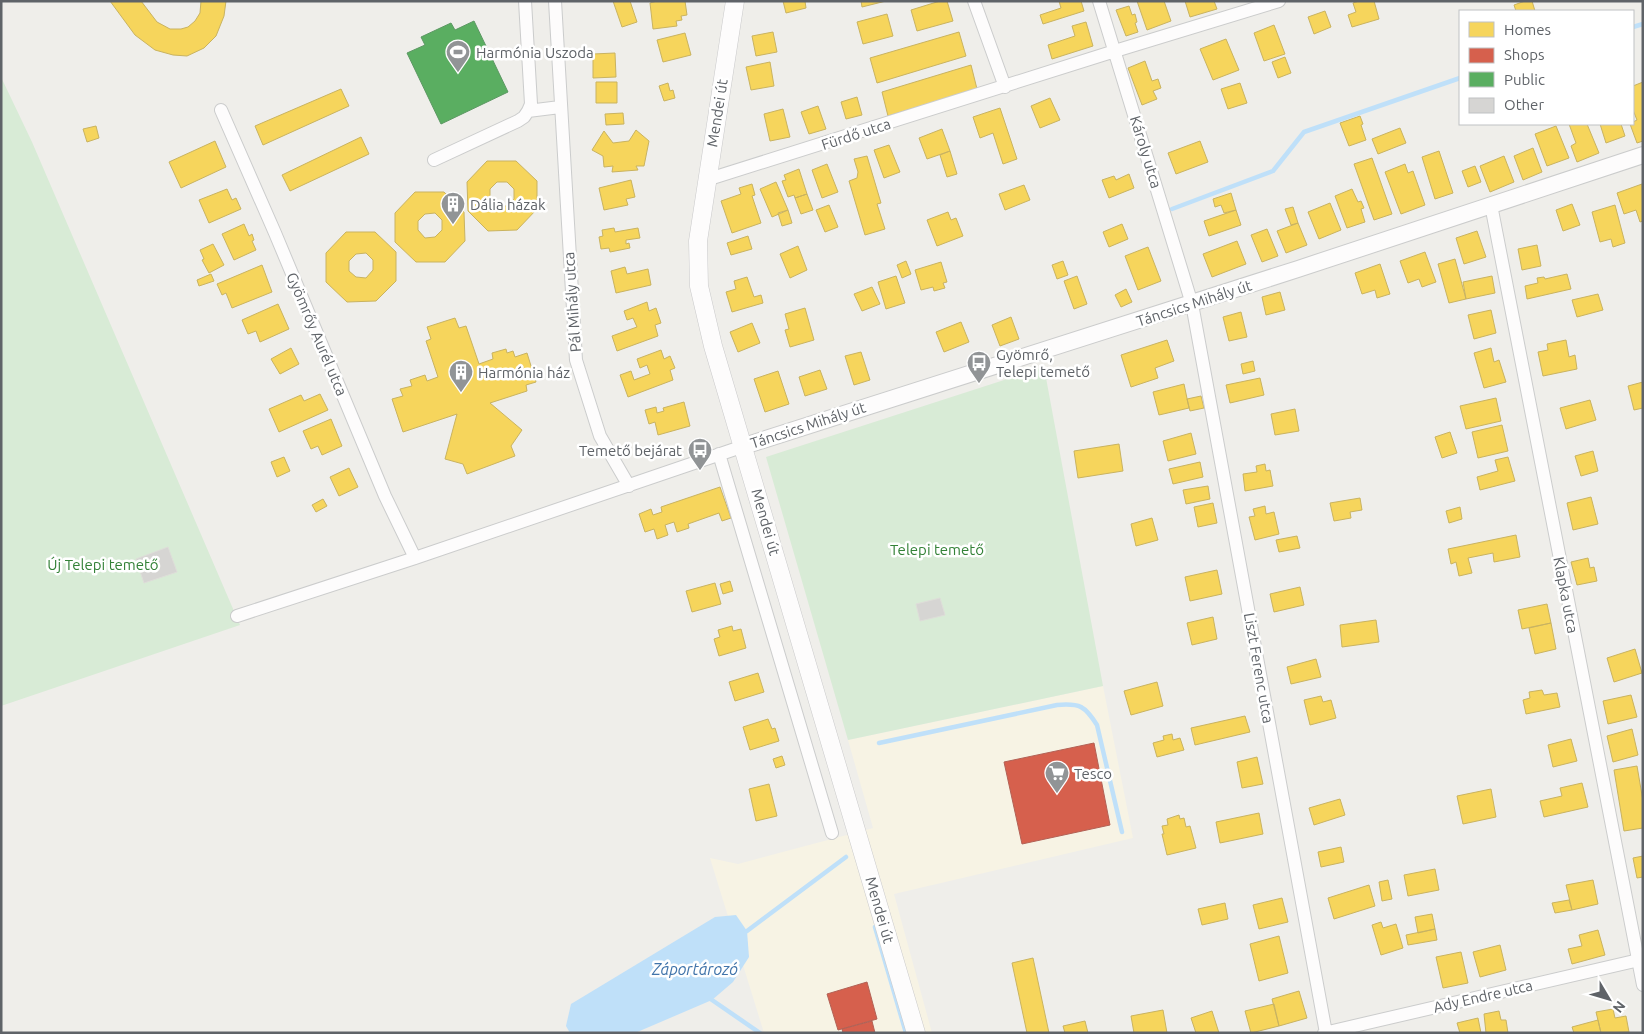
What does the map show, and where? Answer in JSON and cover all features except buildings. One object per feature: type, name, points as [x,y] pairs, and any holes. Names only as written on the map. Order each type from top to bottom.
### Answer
[{"type":"main road","name":"Mendei út","points":[[735,1],[698,241],[699,286],[713,346],[916,1033]]},
{"type":"street","points":[[434,160],[524,117],[531,104],[525,1]]},
{"type":"street","name":"Pál Mihály utca","points":[[555,1],[576,360],[600,436],[629,486]]},
{"type":"street","points":[[974,1],[1004,87]]},
{"type":"street","name":"Károly utca","points":[[1099,1],[1192,304]]},
{"type":"street","name":"Fürdő utca","points":[[706,180],[1280,1]]},
{"type":"street","points":[[528,110],[560,107]]},
{"type":"street","name":"Gyömrőy Aurél utca","points":[[221,110],[386,496],[415,558]]},
{"type":"street","name":"Táncsics Mihály út","points":[[744,446],[1192,304],[1643,155]]},
{"type":"street","name":"Klapka utca","points":[[1491,205],[1640,960],[1643,985]]},
{"type":"street","name":"Liszt Ferenc utca","points":[[1192,304],[1325,1033]]},
{"type":"street","points":[[237,616],[415,558],[744,446]]},
{"type":"street","name":"Mendei út","points":[[719,454],[832,833]]},
{"type":"street","name":"Ady Endre utca","points":[[1325,1033],[1640,960]]},
{"type":"shaded area","points":[[1103,686],[1133,838],[894,894],[932,1033],[764,1033],[710,858],[738,864],[873,828],[848,740]]},
{"type":"green space","name":"Új Telepi temető","points":[[1,77],[32,142],[240,625],[1,706]]},
{"type":"green space","name":"Telepi temető","points":[[1044,367],[1103,686],[848,740],[766,457]]},
{"type":"water","name":"Záportározó","points":[[736,915],[747,931],[749,957],[733,982],[712,1000],[635,1033],[570,1033],[566,1026],[571,1004],[715,917]]},
{"type":"waterway","points":[[1634,27],[1643,24]]},
{"type":"waterway","points":[[1172,209],[1273,171],[1304,132],[1459,78]]},
{"type":"waterway","points":[[879,743],[1057,705],[1077,705],[1085,710],[1097,725],[1122,832]]},
{"type":"waterway","points":[[747,931],[846,857]]},
{"type":"waterway","points":[[875,927],[906,1033]]},
{"type":"waterway","points":[[712,1000],[760,1033]]},
{"type":"place","name":"Harmónia Uszoda","points":[[458,73]]},
{"type":"place","name":"Dália házak","points":[[453,225]]},
{"type":"place","name":"Gyömrő, Telepi temető","points":[[979,384]]},
{"type":"place","name":"Harmónia ház","points":[[461,393]]},
{"type":"place","name":"Temető bejárat","points":[[700,471]]},
{"type":"place","name":"Tesco","points":[[1057,794]]}]
